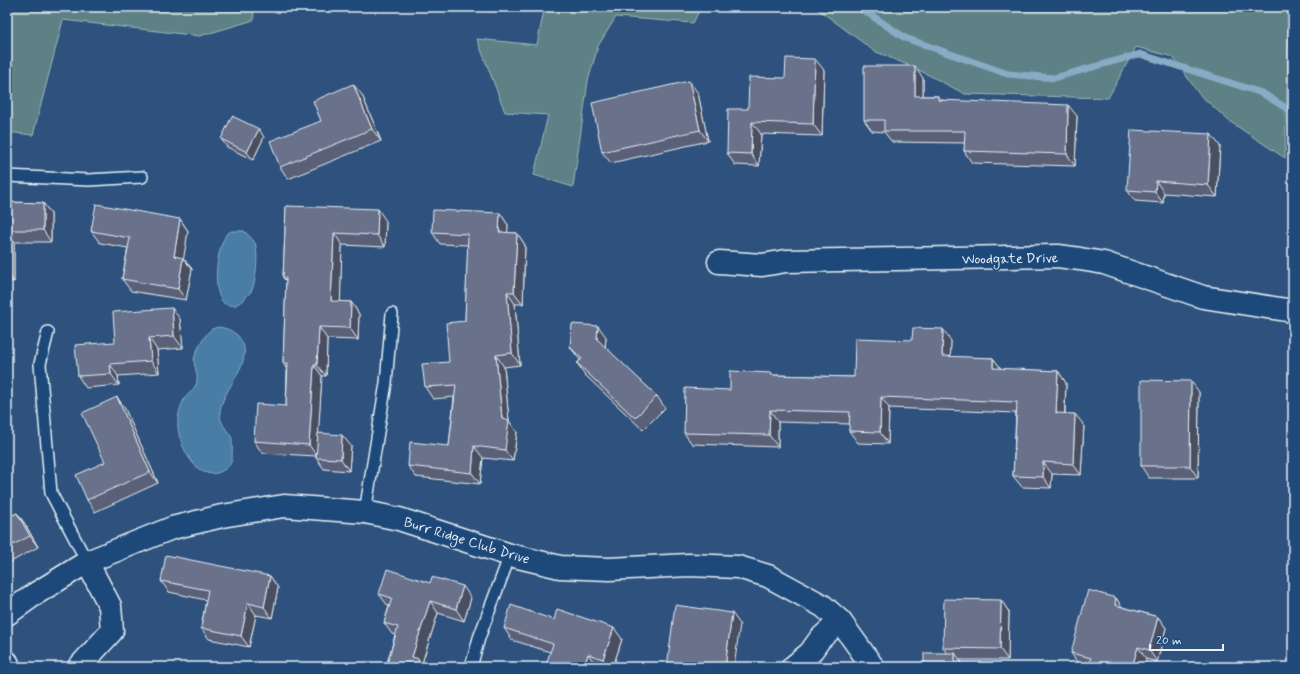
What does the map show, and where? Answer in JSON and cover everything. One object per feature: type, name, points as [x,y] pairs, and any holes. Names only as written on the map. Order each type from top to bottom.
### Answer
[{"type":"street","name":"Woodgate Drive","points":[[719,262],[762,265],[786,261],[1058,256],[1080,258],[1104,264],[1203,297],[1293,311]]},
{"type":"street","name":"Burr Ridge Club Drive","points":[[7,614],[35,594],[87,562],[172,528],[222,516],[284,506],[365,512],[399,519],[510,555],[560,567],[609,569],[689,565],[738,567],[768,576],[800,592],[823,606],[840,621],[873,667]]},
{"type":"street","points":[[79,667],[112,631],[110,606],[87,562]]},
{"type":"street","points":[[793,667],[810,653],[820,639],[840,621]]},
{"type":"street","points":[[7,662],[9,667]]},
{"type":"lane","points":[[7,176],[88,180],[142,177]]},
{"type":"lane","points":[[365,512],[386,383],[392,314]]},
{"type":"lane","points":[[48,332],[40,364],[51,493],[87,562]]},
{"type":"lane","points":[[471,667],[479,638],[510,555]]},
{"type":"green space","points":[[7,7],[253,7],[254,20],[200,36],[63,20],[33,135],[7,132]]},
{"type":"green space","points":[[489,7],[701,7],[693,23],[616,17],[598,46],[588,81],[573,187],[534,175],[548,115],[505,112],[477,39],[537,45],[544,10],[489,11]]},
{"type":"green space","points":[[815,7],[1289,7],[1285,158],[1229,121],[1199,94],[1173,57],[1136,47],[1108,98],[965,94],[915,68],[874,51]]},
{"type":"water","points":[[232,231],[244,231],[251,238],[255,243],[257,259],[255,280],[252,290],[236,305],[227,305],[220,298],[216,281],[222,243],[226,235]]},
{"type":"water","points":[[218,327],[224,328],[237,335],[243,344],[244,354],[242,364],[221,405],[220,417],[222,423],[232,438],[231,462],[220,472],[212,474],[204,472],[191,461],[179,436],[178,420],[183,401],[194,388],[197,381],[194,360],[196,353],[207,334],[212,329]]},
{"type":"building","points":[[786,58],[815,59],[813,124],[752,122],[751,154],[727,153],[728,109],[748,109],[749,77],[785,78]]},
{"type":"building","points":[[864,66],[915,66],[915,96],[938,96],[938,100],[1068,105],[1067,154],[964,151],[965,131],[884,131],[884,120],[864,120]]},
{"type":"building","points":[[689,81],[700,130],[602,152],[592,103]]},
{"type":"building","points":[[353,84],[372,129],[280,167],[270,141],[321,121],[313,101]]},
{"type":"building","points":[[232,116],[259,129],[247,152],[221,139]]},
{"type":"building","points":[[1131,130],[1211,134],[1208,185],[1156,181],[1155,192],[1127,190]]},
{"type":"building","points":[[7,202],[43,203],[43,230],[7,230]]},
{"type":"building","points":[[96,204],[180,219],[174,256],[183,258],[178,289],[122,279],[130,238],[91,231]]},
{"type":"building","points":[[286,206],[378,209],[377,235],[334,233],[331,301],[351,302],[350,328],[319,327],[317,365],[314,365],[309,445],[254,441],[256,404],[286,406],[288,363],[283,363],[286,278],[283,278]]},
{"type":"building","points":[[433,210],[500,213],[499,232],[517,233],[514,292],[507,292],[512,353],[496,355],[502,419],[509,420],[505,450],[474,446],[472,473],[408,466],[410,442],[449,446],[456,385],[425,387],[422,364],[449,362],[446,323],[465,321],[468,234],[432,232]]},
{"type":"building","points":[[172,308],[174,336],[149,338],[151,361],[110,364],[111,374],[78,376],[75,345],[115,342],[113,312]]},
{"type":"building","points":[[572,324],[598,326],[597,339],[657,396],[635,418],[577,363],[582,359],[570,347]]},
{"type":"building","points":[[913,328],[943,329],[942,356],[993,358],[993,368],[1058,371],[1056,413],[1075,414],[1073,464],[1043,462],[1043,477],[1013,476],[1017,402],[881,397],[880,432],[849,431],[850,412],[770,410],[769,435],[684,433],[685,388],[730,390],[730,371],[771,373],[771,375],[854,377],[855,338],[912,340]]},
{"type":"building","points":[[1141,380],[1191,381],[1190,466],[1141,466]]},
{"type":"building","points":[[117,397],[150,472],[87,500],[76,475],[105,462],[82,413]]},
{"type":"building","points":[[318,433],[342,435],[341,459],[316,458]]},
{"type":"building","points":[[17,513],[30,536],[7,548],[7,518]]},
{"type":"building","points":[[166,555],[270,576],[264,607],[248,603],[241,636],[201,628],[208,590],[161,581]]},
{"type":"building","points":[[387,569],[430,583],[432,577],[463,586],[456,609],[430,601],[412,657],[419,659],[416,667],[386,667],[398,627],[384,623],[392,598],[379,594]]},
{"type":"building","points":[[1088,590],[1116,598],[1115,605],[1158,617],[1149,650],[1138,647],[1132,667],[1088,667],[1091,658],[1071,653]]},
{"type":"building","points":[[944,599],[1001,600],[1000,649],[943,648]]},
{"type":"building","points":[[511,605],[554,620],[557,609],[614,628],[603,659],[588,654],[584,667],[545,667],[553,644],[504,628]]},
{"type":"building","points":[[675,605],[732,613],[725,667],[667,667]]},
{"type":"building","points":[[924,653],[955,653],[955,667],[924,667]]},
{"type":"waterway","points":[[859,7],[905,38],[1008,74],[1054,78],[1140,54],[1262,93],[1286,108]]}]
